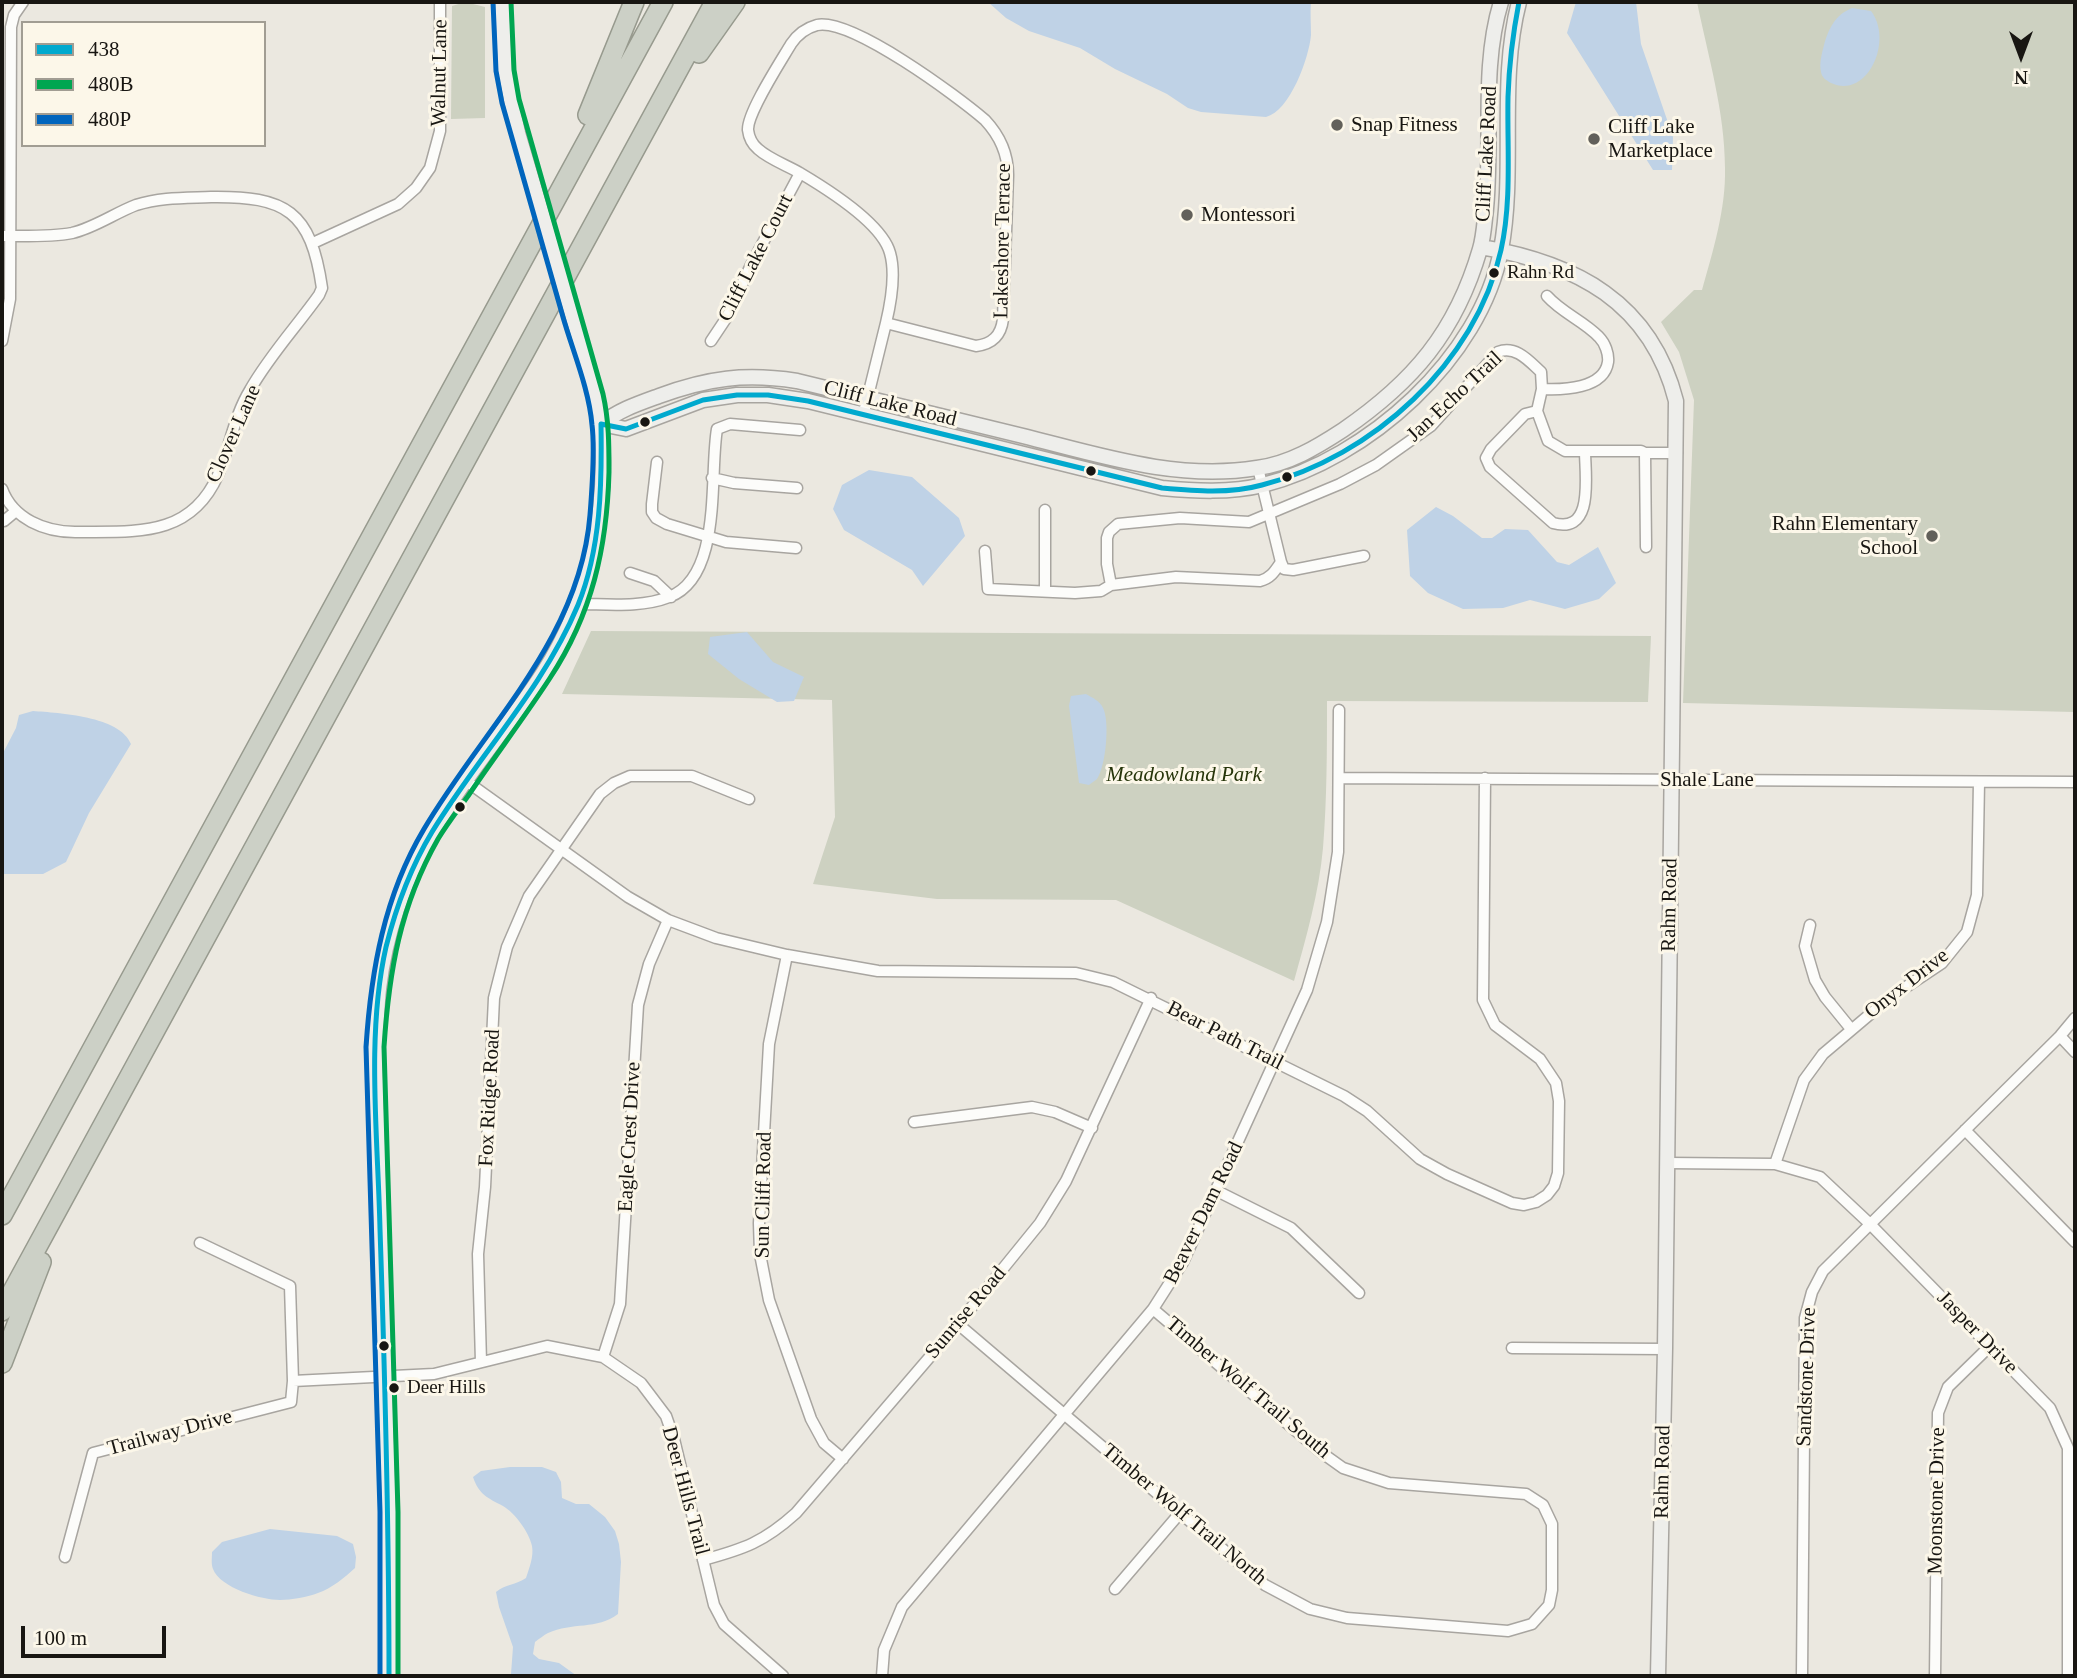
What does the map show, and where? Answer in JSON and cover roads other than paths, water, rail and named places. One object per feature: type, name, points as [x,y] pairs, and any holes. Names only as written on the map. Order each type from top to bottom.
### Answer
[{"type":"highway","points":[[558,191],[634,2]]},
{"type":"highway","points":[[2,1215],[663,2]]},
{"type":"highway","points":[[2,1311],[715,2]]},
{"type":"highway","points":[[642,134],[735,2]]},
{"type":"highway","points":[[2,1363],[67,1193]]},
{"type":"street","points":[[2,341],[10,299],[7,236],[12,27],[14,15],[23,2]]},
{"type":"street","name":"Walnut Lane","points":[[313,243],[398,204],[416,188],[430,168],[440,131],[440,2]]},
{"type":"street","points":[[389,1676],[389,1511],[375,1047],[379,988],[391,930],[408,881],[431,834],[544,671],[578,604],[591,561],[599,517],[601,424],[585,358],[518,133],[505,71],[502,2]]},
{"type":"street","name":"Cliff Lake Road","points":[[601,424],[619,410],[692,383],[729,377],[766,376],[797,381],[1173,471],[1258,468],[1289,460],[1317,447],[1380,404],[1415,372],[1458,306],[1481,247],[1488,195],[1491,59],[1501,2]]},
{"type":"street","name":"Cliff Lake Road","points":[[601,424],[626,429],[703,400],[737,395],[768,395],[808,401],[1163,488],[1223,490],[1261,485],[1311,468],[1342,452],[1403,409],[1435,377],[1480,313],[1501,251],[1507,194],[1510,49],[1519,2]]},
{"type":"street","name":"Lakeshore Terrace","points":[[863,416],[886,323],[892,267],[890,252],[884,237],[874,225],[800,173],[758,149],[751,141],[748,126],[791,44],[799,34],[817,25],[837,27],[874,42],[978,114],[1001,141],[1007,157],[1003,319],[997,336],[976,346],[886,323]]},
{"type":"street","name":"Cliff Lake Court","points":[[711,341],[727,317],[751,265],[800,173]]},
{"type":"street","points":[[7,236],[72,233],[136,205],[162,198],[245,196],[267,201],[287,210],[302,225],[313,243]]},
{"type":"street","name":"Clover Lane","points":[[2,489],[16,511],[41,527],[64,532],[153,530],[180,519],[202,501],[218,476],[237,415],[249,390],[320,295],[322,288],[313,243]]},
{"type":"street","name":"Rahn Road","points":[[1481,247],[1517,253],[1563,269],[1595,286],[1622,307],[1644,329],[1660,353],[1676,401],[1665,1349],[1658,1676]]},
{"type":"street","points":[[1547,296],[1558,309],[1599,337],[1608,354],[1608,366],[1602,376],[1575,388],[1542,389],[1537,411],[1548,440],[1565,451],[1677,453]]},
{"type":"street","name":"Jan Echo Trail","points":[[1111,585],[1107,564],[1107,538],[1109,532],[1118,524],[1188,518],[1239,522],[1257,520],[1267,513],[1339,484],[1376,465],[1431,426],[1498,352],[1514,350],[1534,365],[1541,372],[1542,389]]},
{"type":"street","points":[[1537,411],[1525,414],[1486,457],[1490,467],[1553,523],[1571,524],[1585,508],[1585,451]]},
{"type":"street","points":[[578,604],[636,603],[671,597],[689,583],[703,562],[709,537],[717,429],[724,425],[800,430]]},
{"type":"street","points":[[1645,453],[1646,547]]},
{"type":"street","points":[[657,462],[652,504],[652,512],[656,518],[667,524],[726,542],[796,548]]},
{"type":"street","points":[[1258,468],[1267,513],[1284,569],[1293,570],[1364,556]]},
{"type":"street","points":[[712,478],[734,483],[797,488]]},
{"type":"street","points":[[1045,510],[1045,591]]},
{"type":"street","points":[[4,521],[16,511]]},
{"type":"street","points":[[985,551],[988,589],[1075,593],[1101,591],[1111,585],[1176,577],[1260,581],[1273,575],[1281,562]]},
{"type":"street","points":[[629,573],[654,581],[671,597]]},
{"type":"street","name":"Beaver Dam Road","points":[[883,1676],[884,1650],[902,1607],[1153,1309],[1184,1262],[1307,990],[1327,922],[1338,852],[1339,710]]},
{"type":"street","name":"Fox Ridge Road","points":[[481,1362],[478,1254],[485,1186],[494,998],[507,947],[529,896],[600,794],[614,783],[630,776],[692,776],[749,799]]},
{"type":"street","name":"Shale Lane","points":[[1339,778],[2075,782]]},
{"type":"street","name":"Bear Path Trail","points":[[466,781],[628,897],[668,920],[716,938],[787,955],[878,971],[1076,973],[1113,982],[1151,998],[1355,1104],[1420,1159],[1447,1174],[1512,1203],[1524,1205],[1547,1195],[1554,1186],[1558,1173],[1559,1101],[1556,1083],[1540,1059],[1495,1025],[1483,1000],[1485,778]]},
{"type":"street","name":"Onyx Drive","points":[[1774,1164],[1804,1080],[1823,1054],[1888,999],[1942,962],[1967,932],[1978,895],[1979,782]]},
{"type":"street","name":"Eagle Crest Drive","points":[[603,1357],[620,1304],[638,1005],[649,964],[668,920]]},
{"type":"street","points":[[1810,925],[1805,946],[1815,980],[1825,997],[1851,1028]]},
{"type":"street","name":"Sun Cliff Road","points":[[787,955],[769,1044],[759,1223],[760,1254],[769,1300],[811,1419],[824,1443],[843,1458]]},
{"type":"street","name":"Sunrise Road","points":[[704,1560],[743,1549],[775,1532],[796,1513],[958,1324],[1040,1223],[1066,1181],[1151,998]]},
{"type":"street","name":"Sandstone Drive","points":[[1802,1676],[1805,1318],[1812,1292],[1823,1271],[1869,1223],[2060,1036],[2075,1018]]},
{"type":"street","points":[[2060,1036],[2075,1052]]},
{"type":"street","points":[[914,1122],[1032,1107],[1055,1112],[1092,1128]]},
{"type":"street","points":[[1965,1130],[2075,1242]]},
{"type":"street","name":"Jasper Drive","points":[[1667,1163],[1774,1164],[1820,1177],[1869,1223],[2050,1408],[2068,1448],[2068,1676]]},
{"type":"street","points":[[1217,1191],[1291,1228],[1359,1293]]},
{"type":"street","points":[[200,1243],[290,1286],[293,1381],[386,1377]]},
{"type":"street","name":"Timber Wolf Trail South","points":[[1153,1309],[1343,1468],[1389,1483],[1525,1494],[1543,1505],[1552,1524],[1552,1590]]},
{"type":"street","name":"Timber Wolf Trail North","points":[[958,1324],[1265,1585],[1310,1609],[1347,1618],[1508,1630],[1532,1624],[1549,1605],[1552,1590]]},
{"type":"street","name":"Deer Hills Trail","points":[[386,1377],[434,1374],[547,1346],[603,1357],[641,1382],[666,1416],[674,1439],[714,1605],[724,1624],[783,1676]]},
{"type":"street","name":"Moonstone Drive","points":[[1935,1676],[1938,1413],[1948,1387],[1990,1346]]},
{"type":"street","points":[[1512,1348],[1665,1349]]},
{"type":"street","name":"Trailway Drive","points":[[65,1557],[93,1453],[291,1402],[293,1381]]},
{"type":"street","points":[[1115,1589],[1180,1513]]},
{"type":"water","points":[[988,2],[1311,2],[1311,35],[1297,82],[1275,113],[1266,117],[1201,112],[1188,108],[1080,48],[1029,31],[1006,18]]},
{"type":"water","points":[[1576,2],[1636,2],[1641,44],[1673,137],[1672,170],[1653,170],[1567,33]]},
{"type":"water","points":[[1852,8],[1871,11],[1880,37],[1873,65],[1866,76],[1856,83],[1844,86],[1824,79],[1821,62],[1831,28],[1841,14]]},
{"type":"water","points":[[869,470],[912,477],[959,518],[965,536],[923,586],[912,570],[844,530],[833,509],[842,485]]},
{"type":"water","points":[[1436,507],[1482,538],[1492,538],[1505,529],[1528,530],[1557,562],[1569,565],[1598,547],[1616,583],[1599,599],[1565,609],[1530,600],[1503,608],[1463,609],[1428,593],[1410,576],[1407,530]]},
{"type":"water","points":[[747,632],[773,662],[804,677],[794,701],[777,702],[739,679],[708,654],[710,637]]},
{"type":"water","points":[[1086,694],[1102,706],[1106,723],[1103,764],[1097,779],[1089,785],[1079,783],[1069,706],[1071,696]]},
{"type":"water","points":[[33,711],[73,715],[102,722],[115,727],[131,744],[89,813],[66,862],[43,874],[2,874],[2,755],[16,728],[19,715]]},
{"type":"water","points":[[542,1467],[556,1472],[561,1482],[562,1498],[576,1504],[589,1504],[605,1517],[615,1531],[621,1562],[618,1614],[602,1622],[557,1630],[535,1642],[533,1654],[539,1659],[559,1663],[577,1676],[511,1676],[513,1647],[496,1592],[526,1578],[532,1558],[532,1546],[517,1518],[485,1495],[473,1477],[481,1471]]},
{"type":"water","points":[[270,1529],[337,1536],[353,1544],[355,1568],[323,1591],[284,1600],[242,1592],[217,1576],[212,1567],[212,1552],[222,1542]]},
{"type":"place","name":"Snap Fitness","points":[[1337,125]]},
{"type":"place","name":"Cliff Lake Marketplace","points":[[1594,139]]},
{"type":"place","name":"Montessori","points":[[1187,215]]},
{"type":"place","name":"Rahn Rd","points":[[1494,273]]},
{"type":"place","name":"Rahn Elementary School","points":[[1932,536]]},
{"type":"place","name":"Deer Hills","points":[[394,1388]]},
{"type":"park label","name":"Meadowland Park","points":[[1184,775]]}]
